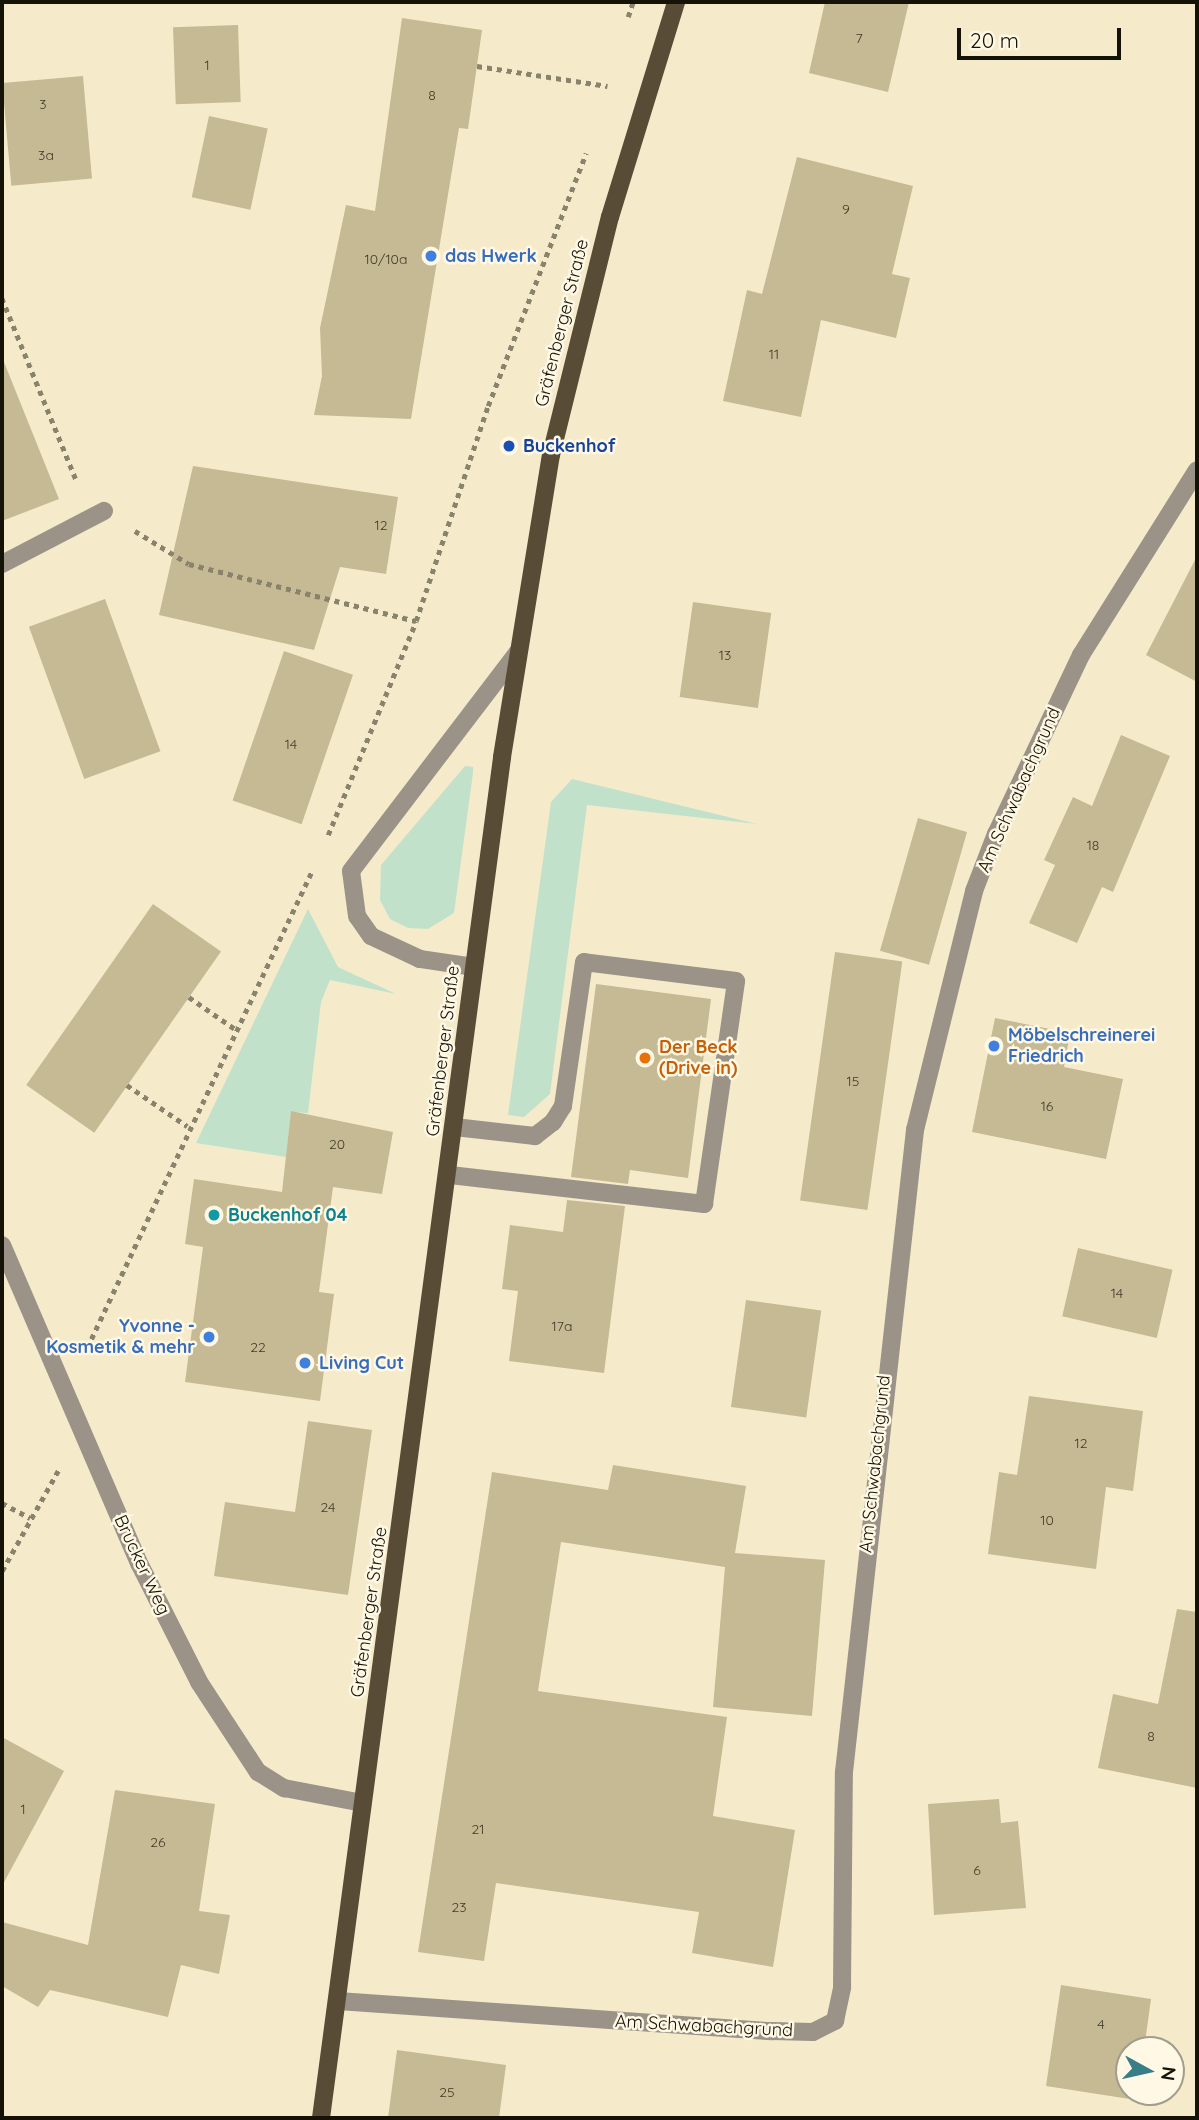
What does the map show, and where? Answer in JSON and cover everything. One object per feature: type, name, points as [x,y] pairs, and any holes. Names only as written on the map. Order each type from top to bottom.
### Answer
[{"type":"main road","name":"Gräfenberger Straße","points":[[321,2118],[450,1175],[474,967],[518,652],[557,425],[610,217],[676,2]]},
{"type":"street","name":"Am Schwabachgrund","points":[[338,2001],[772,2031],[813,2032],[835,2021],[842,1987],[844,1772],[915,1130],[974,891],[996,834],[1081,655],[1197,470]]},
{"type":"street","points":[[2,565],[104,511]]},
{"type":"street","points":[[474,967],[420,959],[371,936],[357,916],[351,871],[518,652]]},
{"type":"street","points":[[450,1175],[704,1204],[736,981],[584,962],[563,1106],[553,1122],[535,1136],[455,1127]]},
{"type":"street","name":"Brucker Weg","points":[[2,1245],[73,1402],[140,1565],[199,1682],[258,1772],[284,1788],[363,1804]]},
{"type":"path","points":[[625,26],[633,2]]},
{"type":"path","points":[[477,66],[607,86]]},
{"type":"path","points":[[603,99],[611,74]]},
{"type":"path","points":[[327,837],[415,621],[488,406],[588,148]]},
{"type":"path","points":[[2,298],[83,498],[189,564],[415,621]]},
{"type":"path","points":[[2,1571],[62,1462],[82,1358],[187,1126],[316,863]]},
{"type":"path","points":[[189,997],[235,1029]]},
{"type":"path","points":[[127,1086],[187,1126]]},
{"type":"path","points":[[2,1503],[30,1518]]},
{"type":"green space","points":[[465,766],[473,767],[473,773],[454,913],[428,929],[408,928],[390,919],[380,900],[381,865]]},
{"type":"green space","points":[[572,779],[757,824],[587,805],[550,1094],[524,1117],[508,1115],[551,802]]},
{"type":"green space","points":[[308,909],[338,967],[396,994],[330,980],[321,1002],[308,1113],[291,1112],[286,1157],[196,1143]]},
{"type":"building","points":[[825,2],[909,2],[888,92],[809,73]]},
{"type":"building","points":[[402,18],[482,30],[468,129],[459,128],[411,419],[314,415],[322,376],[320,328],[346,205],[375,211]]},
{"type":"building","points":[[238,25],[241,102],[176,104],[173,27]]},
{"type":"building","points":[[83,76],[92,179],[11,186],[2,83]]},
{"type":"building","points":[[209,116],[268,128],[250,210],[192,197]]},
{"type":"building","points":[[797,157],[913,186],[892,274],[910,278],[896,338],[821,320],[801,417],[723,401],[747,290],[762,294]]},
{"type":"building","points":[[4,362],[59,499],[2,521],[2,363]]},
{"type":"building","points":[[193,466],[398,497],[386,574],[340,567],[314,650],[159,615]]},
{"type":"building","points":[[1197,556],[1197,682],[1146,655]]},
{"type":"building","points":[[105,599],[160,751],[84,779],[29,627]]},
{"type":"building","points":[[693,602],[771,613],[758,708],[680,697]]},
{"type":"building","points":[[284,651],[353,675],[302,824],[233,800]]},
{"type":"building","points":[[1121,735],[1170,756],[1113,892],[1102,887],[1077,943],[1029,923],[1055,865],[1044,860],[1073,797],[1092,806]]},
{"type":"building","points":[[918,818],[967,832],[929,965],[880,951]]},
{"type":"building","points":[[153,904],[221,952],[94,1133],[26,1085]]},
{"type":"building","points":[[835,952],[902,961],[867,1210],[800,1201]]},
{"type":"building","name":"Der Beck (Drive in)","points":[[596,984],[711,999],[688,1178],[630,1170],[628,1184],[571,1177]]},
{"type":"building","points":[[995,1018],[1070,1033],[1064,1067],[1123,1079],[1106,1159],[972,1132]]},
{"type":"building","points":[[291,1111],[393,1132],[382,1194],[333,1187],[319,1292],[334,1294],[320,1401],[185,1382],[203,1247],[185,1244],[194,1179],[282,1192]]},
{"type":"building","points":[[567,1200],[625,1206],[604,1373],[509,1361],[518,1291],[502,1289],[510,1225],[563,1232]]},
{"type":"building","points":[[1078,1248],[1173,1270],[1157,1338],[1062,1316]]},
{"type":"building","points":[[746,1300],[821,1311],[806,1418],[731,1407]]},
{"type":"building","points":[[1029,1396],[1143,1411],[1133,1491],[1106,1487],[1096,1569],[988,1554],[999,1472],[1017,1475]]},
{"type":"building","points":[[308,1421],[372,1430],[348,1595],[214,1576],[225,1502],[295,1512]]},
{"type":"building","points":[[613,1465],[746,1486],[735,1553],[825,1560],[812,1716],[713,1707],[725,1567],[561,1542],[538,1691],[727,1717],[713,1816],[795,1830],[773,1967],[692,1953],[699,1912],[496,1883],[484,1961],[418,1952],[492,1472],[608,1490]]},
{"type":"building","points":[[1177,1609],[1197,1612],[1197,1788],[1098,1768],[1113,1694],[1158,1704]]},
{"type":"building","points":[[2,1737],[64,1771],[2,1886]]},
{"type":"building","points":[[115,1790],[215,1804],[199,1911],[230,1915],[219,1974],[181,1965],[168,2017],[50,1990],[38,2007],[2,1986],[2,1922],[88,1945]]},
{"type":"building","points":[[999,1799],[1001,1823],[1018,1821],[1026,1908],[934,1915],[928,1804]]},
{"type":"building","points":[[1061,1985],[1151,1999],[1146,2036],[1115,2036],[1115,2097],[1046,2086]]},
{"type":"building","points":[[397,2050],[506,2065],[499,2118],[388,2118]]},
{"type":"place","name":"das Hwerk","points":[[431,256]]},
{"type":"place","name":"Buckenhof","points":[[509,446]]},
{"type":"place","name":"Möbelschreinerei Friedrich","points":[[994,1046]]},
{"type":"place","name":"Der Beck (Drive in)","points":[[645,1058]]},
{"type":"place","name":"Buckenhof 04","points":[[214,1215]]},
{"type":"place","name":"Yvonne - Kosmetik & mehr","points":[[209,1337]]},
{"type":"place","name":"Living Cut","points":[[305,1363]]}]
